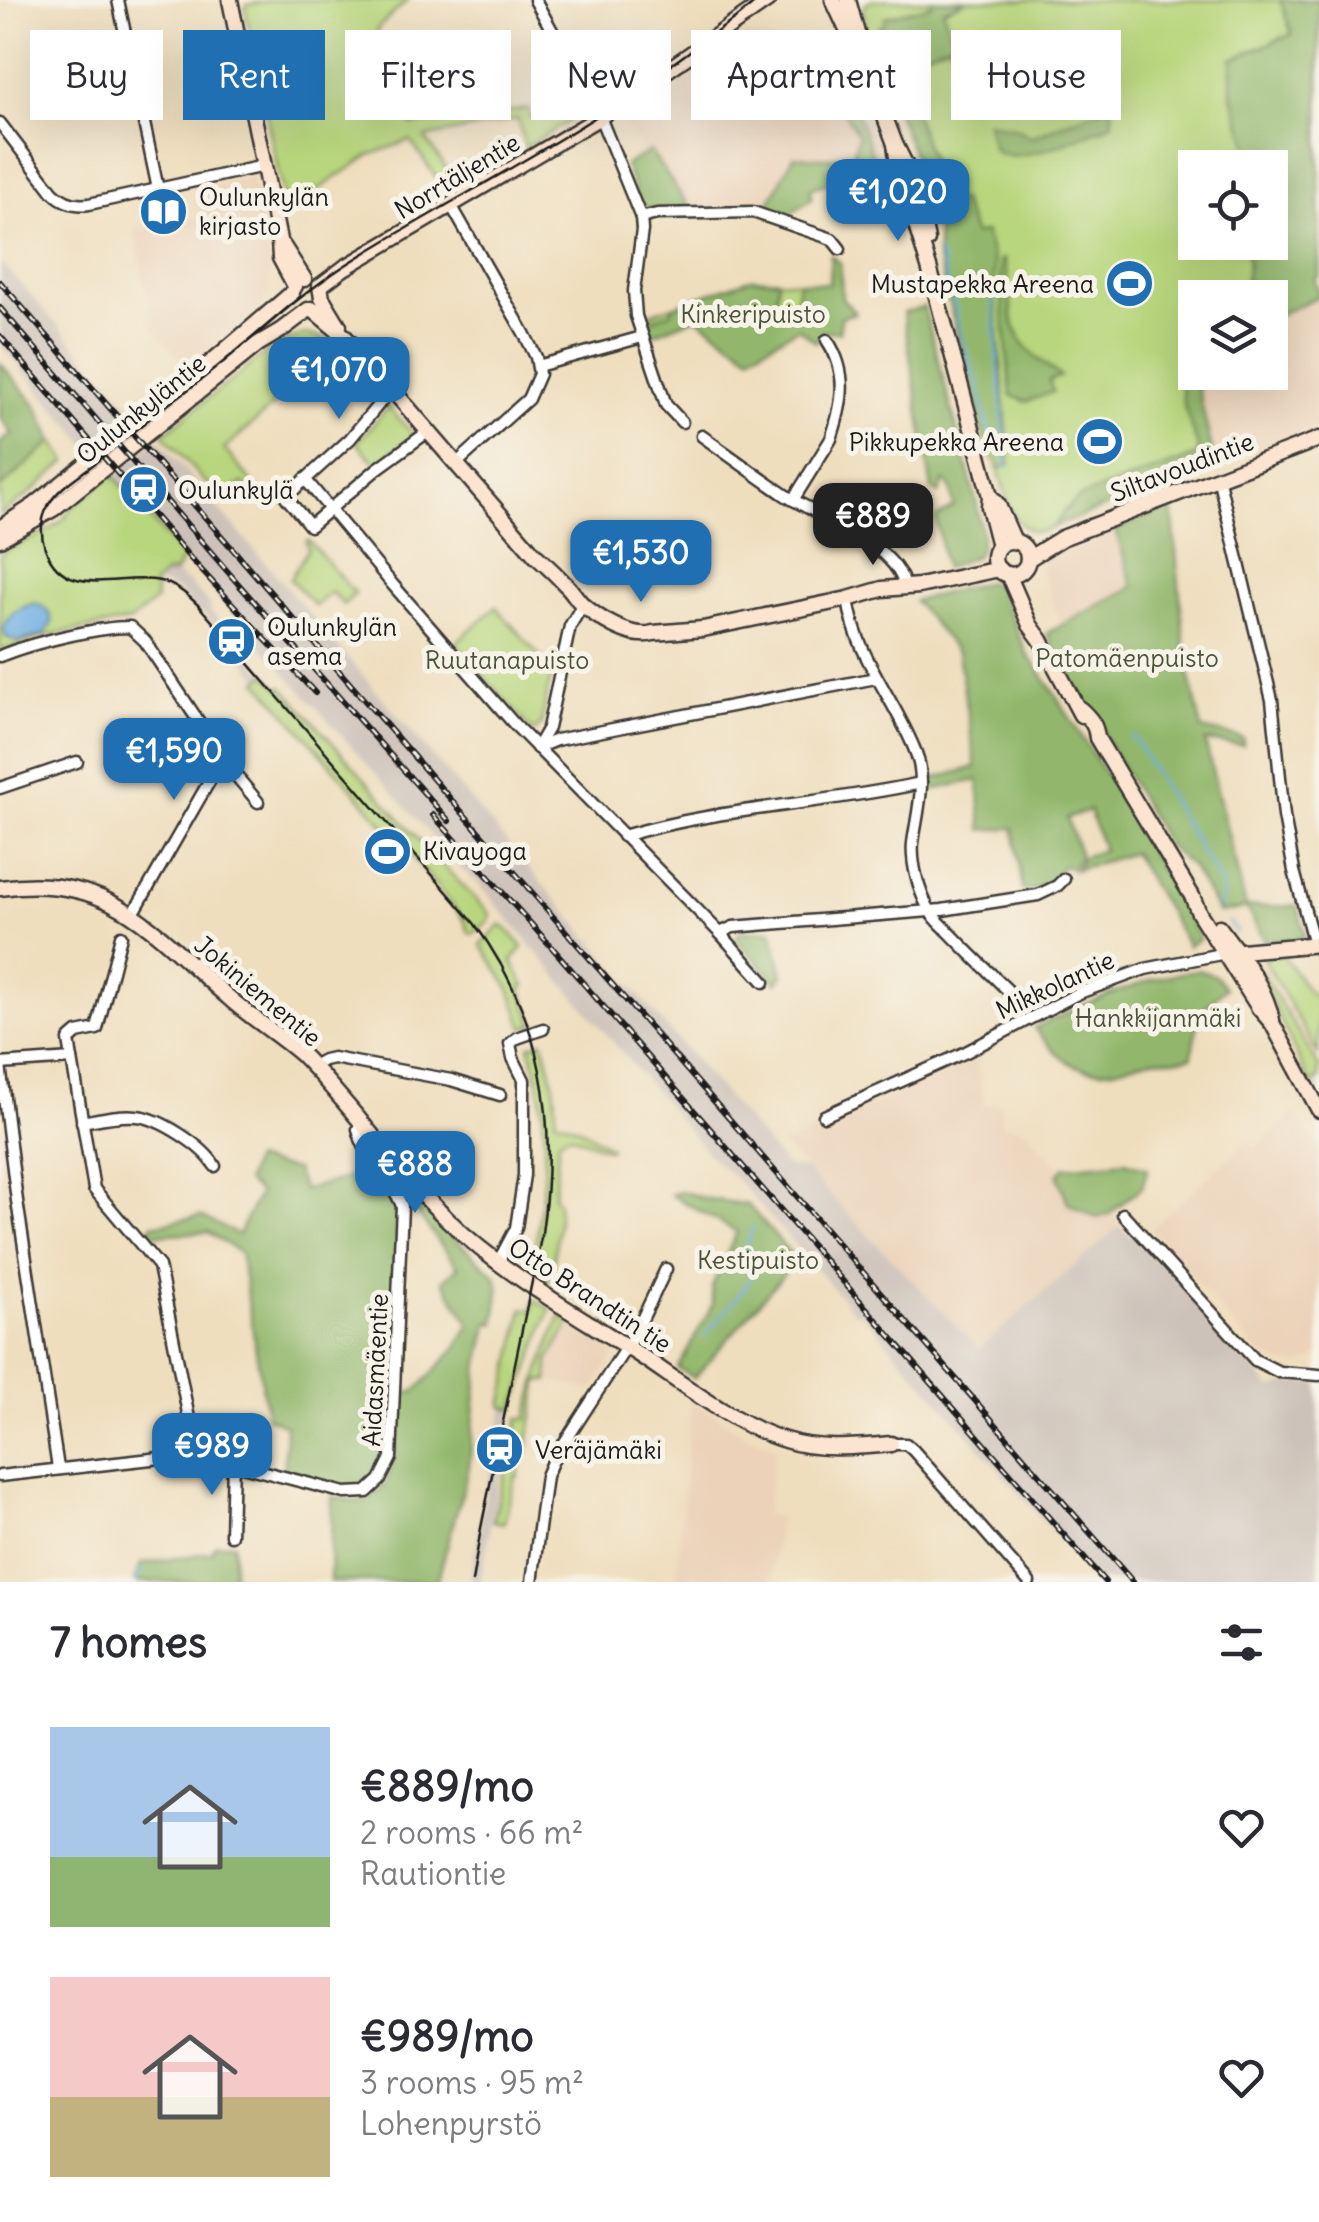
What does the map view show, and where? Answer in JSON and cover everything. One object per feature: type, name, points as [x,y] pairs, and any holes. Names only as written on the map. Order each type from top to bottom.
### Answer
[{"type":"main road","name":"Siltavoudintie","points":[[230,0],[280,240],[297,286],[296,305],[316,301],[579,602],[618,625],[652,632],[704,629],[848,600],[870,591],[962,576],[1319,440]]},
{"type":"main road","points":[[833,0],[848,30]]},
{"type":"main road","points":[[848,0],[856,30]]},
{"type":"main road","name":"Norrtäljentie","points":[[671,69],[771,1]]},
{"type":"main road","name":"Norrtäljentie","points":[[316,301],[344,268],[595,120]]},
{"type":"main road","points":[[886,120],[990,496],[998,505],[1030,625],[1080,709],[1083,722],[1098,738],[1192,896],[1206,910],[1268,1003],[1272,1022],[1319,1110]]},
{"type":"main road","points":[[297,286],[311,280],[316,301]]},
{"type":"main road","name":"Oulunkyläntie","points":[[0,528],[49,494],[180,388],[297,286]]},
{"type":"main road","name":"Oulunkyläntie","points":[[0,540],[53,509],[316,301]]},
{"type":"main road","name":"Jokiniementie","points":[[0,888],[43,884],[73,888],[96,894],[133,914],[313,1066]]},
{"type":"main road","name":"Mikkolantie","points":[[1231,952],[1317,944]]},
{"type":"main road","name":"Otto Brandtin tie","points":[[313,1066],[447,1220],[539,1292],[734,1416],[784,1440],[833,1448],[898,1444]]},
{"type":"street","points":[[118,0],[158,189]]},
{"type":"street","points":[[538,1],[554,30]]},
{"type":"street","points":[[601,120],[642,218],[634,305],[642,337],[666,405],[682,422]]},
{"type":"street","points":[[0,123],[64,201],[85,204],[264,166]]},
{"type":"street","points":[[451,206],[524,332],[538,366],[537,381],[528,399],[457,463]]},
{"type":"street","points":[[642,218],[657,214],[754,212],[832,239],[840,250]]},
{"type":"street","points":[[538,366],[642,337]]},
{"type":"street","points":[[794,500],[835,428],[843,375],[827,340]]},
{"type":"street","points":[[392,388],[350,439],[286,497],[310,526],[377,469],[430,431]]},
{"type":"street","points":[[702,436],[794,500],[849,528],[902,574],[905,588]]},
{"type":"street","points":[[1218,477],[1272,700],[1294,870],[1317,944]]},
{"type":"street","points":[[305,478],[393,586],[536,748],[764,982]]},
{"type":"street","points":[[848,600],[854,627],[876,678],[916,753],[921,783],[912,852],[930,912],[1020,1002]]},
{"type":"street","points":[[536,748],[548,728],[570,626],[579,602]]},
{"type":"street","points":[[0,656],[62,638],[130,627],[145,641],[222,759],[258,802]]},
{"type":"street","points":[[536,748],[556,740],[876,678]]},
{"type":"street","points":[[133,914],[222,759]]},
{"type":"street","points":[[0,788],[78,762]]},
{"type":"street","points":[[623,836],[694,818],[921,783]]},
{"type":"street","points":[[720,933],[733,928],[930,912],[1038,895],[1064,879]]},
{"type":"street","points":[[121,936],[97,1029],[69,1040],[94,1189],[159,1266],[196,1454]]},
{"type":"street","name":"Mikkolantie","points":[[824,1116],[966,1052],[1089,990],[1145,969],[1231,952]]},
{"type":"street","points":[[498,1262],[516,1228],[524,1175],[524,1080],[512,1058],[510,1044],[543,1029]]},
{"type":"street","name":"Jokiniementie","points":[[313,1066],[333,1058],[451,1080],[500,1095]]},
{"type":"street","points":[[58,1468],[0,1064],[72,1059]]},
{"type":"street","points":[[82,1122],[125,1116],[152,1119],[204,1150],[215,1166]]},
{"type":"street","name":"Aidasmäentie","points":[[0,1476],[196,1454],[354,1494],[367,1492],[380,1480],[393,1448],[402,1206],[363,1144],[358,1129],[361,1123]]},
{"type":"street","points":[[1123,1214],[1255,1360],[1279,1372],[1319,1375]]},
{"type":"street","points":[[532,1582],[546,1476],[626,1346],[666,1269]]},
{"type":"street","points":[[898,1444],[913,1450],[1029,1582]]},
{"type":"street","points":[[231,1535],[233,1462]]},
{"type":"shaded area","points":[[691,74],[691,120],[870,120],[888,176],[839,180],[809,191],[775,186],[766,209],[689,208],[681,204],[625,123],[671,120],[671,88]]},
{"type":"shaded area","points":[[246,177],[254,183],[270,262],[269,291],[254,316],[189,368],[155,330],[134,231],[201,217],[195,188]]},
{"type":"shaded area","points":[[0,261],[135,412],[90,448],[0,344]]},
{"type":"shaded area","points":[[1319,296],[1319,426],[1215,464],[1198,390],[1288,390],[1288,310]]},
{"type":"shaded area","points":[[158,438],[786,1166],[806,1170],[979,1349],[1120,1226],[1129,1235],[1139,1236],[1270,1387],[1291,1382],[1319,1384],[1319,1582],[1097,1582],[860,1311],[855,1313],[739,1182],[710,1156],[479,884],[462,870],[248,631],[113,475]]},
{"type":"shaded area","points":[[1115,529],[1134,587],[1063,625],[1046,585],[1042,561]]},
{"type":"shaded area","points":[[155,570],[175,572],[187,581],[266,674],[260,679],[203,613],[179,592],[154,584]]},
{"type":"shaded area","points":[[976,1059],[984,1105],[1001,1104],[1002,1124],[1027,1130],[1100,1215],[1110,1211],[1120,1226],[979,1349],[782,1145]]},
{"type":"shaded area","points":[[1294,1113],[1319,1147],[1319,1354],[1299,1365],[1277,1362],[1253,1347],[1150,1229],[1248,1141],[1255,1148]]},
{"type":"shaded area","points":[[570,1323],[615,1354],[592,1390],[548,1381],[549,1360]]},
{"type":"shaded area","points":[[691,1400],[744,1434],[776,1448],[765,1514],[780,1517],[770,1582],[676,1582]]},
{"type":"shaded area","points":[[504,1407],[512,1409],[480,1582],[470,1582],[481,1517]]},
{"type":"green space","points":[[271,0],[408,0],[377,30],[345,30],[345,120],[408,120],[412,125],[448,120],[511,120],[511,111],[528,109],[531,120],[572,120],[525,147],[518,119],[425,138],[459,186],[447,193],[410,140],[370,155],[286,211],[268,120],[325,120],[325,30],[249,30],[247,5]]},
{"type":"green space","points":[[870,0],[1319,0],[1319,276],[1315,279],[1319,296],[1288,310],[1288,280],[1178,280],[1178,390],[1198,390],[1215,464],[1041,532],[1031,531],[1016,519],[998,469],[1001,467],[930,177],[905,120],[931,120],[931,30],[867,30],[863,8]]},
{"type":"green space","points":[[930,0],[967,0],[943,10],[951,46],[950,43],[931,50],[931,30],[877,30],[884,25],[885,17],[931,5]]},
{"type":"green space","points":[[1280,0],[1319,0],[1319,276],[1315,279],[1319,296],[1288,310],[1288,280],[1245,280],[1248,260],[1288,260],[1288,150],[1250,150],[1232,96],[1232,59],[1292,34]]},
{"type":"green space","points":[[849,120],[860,120],[875,161],[862,178],[841,178],[810,189],[812,199],[789,214],[766,209],[794,156],[853,155],[858,135]]},
{"type":"green space","points":[[900,120],[917,120],[940,186],[932,188],[923,180]]},
{"type":"green space","points":[[1073,120],[1112,120],[1112,124],[1060,145],[1018,155],[1002,154],[993,148],[987,122],[1017,129],[1031,137]]},
{"type":"green space","points":[[650,151],[689,206],[650,210],[639,202],[625,165]]},
{"type":"green space","points":[[961,200],[974,235],[985,232],[994,263],[1010,465],[998,469],[996,461],[988,455],[937,255],[937,207]]},
{"type":"green space","name":"Kinkeripuisto","points":[[831,256],[840,263],[842,298],[855,313],[841,317],[839,332],[825,331],[816,342],[798,328],[750,355],[696,317],[648,336],[641,317],[753,278],[829,284]]},
{"type":"green space","name":"Kinkeripuisto","points":[[831,256],[840,263],[842,298],[855,313],[841,317],[839,332],[825,331],[816,342],[798,328],[750,355],[696,317],[648,336],[643,323],[671,312],[673,306],[753,278],[778,280],[776,301],[792,310],[799,282],[829,284]]},
{"type":"green space","points":[[1003,259],[1016,329],[1034,355],[1060,376],[1049,381],[1053,392],[1026,402],[1011,395],[1000,278]]},
{"type":"green space","points":[[924,307],[982,536],[976,556],[945,568],[936,518],[954,506],[949,485],[944,481],[939,494],[932,490],[903,313]]},
{"type":"green space","points":[[305,334],[323,338],[338,349],[224,449],[265,497],[255,496],[243,483],[222,497],[163,434],[276,345]]},
{"type":"green space","points":[[0,363],[37,406],[53,441],[0,488],[0,443],[12,433],[0,417]]},
{"type":"green space","points":[[1182,390],[1198,390],[1215,464],[1054,527],[1080,497],[1198,455]]},
{"type":"green space","points":[[388,407],[414,435],[377,464],[357,443]]},
{"type":"green space","points":[[53,441],[67,461],[0,515],[0,488]]},
{"type":"green space","points":[[113,475],[184,558],[180,566],[154,584],[156,600],[131,621],[49,635],[0,651],[0,554],[51,529]]},
{"type":"green space","name":"Patomäenpuisto","points":[[1172,507],[1186,660],[1202,729],[1243,738],[1243,745],[1205,741],[1246,907],[1298,906],[1305,935],[1302,938],[1265,941],[1246,908],[1219,913],[1191,866],[1168,847],[1100,728],[1101,721],[1061,665],[1047,633],[1133,587],[1115,529]]},
{"type":"green space","points":[[308,540],[355,594],[343,605],[332,592],[315,606],[290,579],[308,549]]},
{"type":"green space","name":"Patomäenpuisto","points":[[987,582],[998,587],[1028,656],[1113,786],[1198,934],[1199,939],[1188,946],[1133,853],[1074,870],[1083,857],[1103,850],[1089,810],[1067,818],[1080,856],[1071,868],[1064,865],[1045,888],[1023,891],[1014,828],[982,830],[978,780],[927,791],[926,781],[976,767],[958,653],[914,601]]},
{"type":"green space","name":"Ruutanapuisto","points":[[496,607],[552,670],[541,725],[536,731],[531,730],[455,643]]},
{"type":"green space","points":[[266,674],[279,688],[282,686],[490,914],[489,921],[469,933],[464,920],[421,867],[258,681]]},
{"type":"green space","points":[[501,925],[523,947],[512,961],[525,986],[521,988],[534,1025],[524,1028],[510,989],[481,945]]},
{"type":"green space","points":[[772,930],[783,975],[777,983],[737,936],[739,932]]},
{"type":"green space","points":[[1283,955],[1319,1000],[1318,1054],[1264,960],[1266,956]]},
{"type":"green space","name":"Hankkijanmäki","points":[[1197,970],[1214,975],[1225,988],[1199,1014],[1192,1056],[1153,1059],[1114,1069],[1088,1069],[1068,1062],[1034,1028],[1134,986]]},
{"type":"green space","points":[[1260,970],[1319,1066],[1319,1080],[1310,1084],[1255,973]]},
{"type":"green space","points":[[543,1041],[555,1089],[555,1119],[578,1127],[610,1147],[569,1134],[559,1139],[554,1196],[558,1203],[558,1225],[552,1275],[546,1282],[540,1280],[542,1259],[533,1257],[541,1204],[544,1124],[529,1046]]},
{"type":"green space","points":[[376,1153],[441,1226],[496,1276],[499,1289],[495,1324],[489,1322],[479,1363],[469,1467],[437,1582],[330,1582],[332,1496],[356,1501],[371,1497],[382,1488],[393,1460],[396,1396],[416,1391],[456,1348],[470,1323],[443,1281],[458,1267],[376,1159]]},
{"type":"green space","points":[[253,1160],[295,1170],[303,1190],[357,1175],[395,1202],[398,1253],[387,1371],[388,1450],[381,1468],[360,1485],[331,1484],[284,1471],[286,1425],[267,1417],[240,1253],[208,1232],[150,1235],[151,1225],[201,1216],[238,1235],[259,1193],[246,1182]]},
{"type":"green space","points":[[1125,1161],[1148,1168],[1142,1187],[1109,1214],[1097,1218],[1068,1203],[1058,1176],[1064,1167]]},
{"type":"green space","name":"Kestipuisto","points":[[681,1191],[748,1205],[796,1260],[694,1378],[678,1368],[713,1304],[712,1286],[737,1232],[671,1195]]},
{"type":"green space","points":[[535,1300],[550,1309],[513,1409],[502,1406],[523,1309],[532,1310]]},
{"type":"green space","points":[[560,1316],[570,1323],[549,1360],[548,1381],[539,1380],[527,1452],[522,1452],[504,1523],[493,1521],[519,1418],[527,1419],[537,1379]]},
{"type":"green space","points":[[234,1543],[233,1577],[267,1582],[135,1582],[141,1564],[212,1552],[215,1545]]},
{"type":"water","points":[[34,603],[47,610],[51,619],[44,635],[17,642],[6,637],[3,629],[11,615]]},
{"type":"waterway","points":[[938,251],[987,424],[991,434],[1006,447]]},
{"type":"waterway","points":[[992,286],[1007,468]]},
{"type":"waterway","points":[[1132,735],[1222,886],[1221,910]]},
{"type":"waterway","points":[[1229,922],[1236,932]]},
{"type":"waterway","points":[[704,1337],[752,1276],[754,1263],[746,1245],[754,1226]]},
{"type":"waterway","points":[[136,1582],[141,1569]]},
{"type":"tram line","points":[[472,1582],[542,1233],[547,1191],[546,1110],[540,1070],[516,995],[474,923],[198,605],[171,584],[160,581],[95,581],[66,575],[54,565],[45,548],[43,520],[49,504],[64,487],[324,280],[605,111],[758,0]]},
{"type":"railway","points":[[0,282],[1133,1582]]},
{"type":"railway","points":[[0,308],[449,821]]},
{"type":"railway","points":[[0,336],[191,559],[315,693]]},
{"type":"railway","points":[[433,815],[1105,1582]]},
{"type":"place","name":"Oulunkylän kirjasto","points":[[164,211]]},
{"type":"place","name":"Mustapekka Areena","points":[[1129,284]]},
{"type":"place","name":"Pikkupekka Areena","points":[[1099,442]]},
{"type":"place","name":"Oulunkylä","points":[[143,490]]},
{"type":"place","name":"Oulunkylän asema","points":[[232,641]]},
{"type":"place","name":"Kivayoga","points":[[388,851]]},
{"type":"place","name":"Veräjämäki","points":[[500,1450]]}]
